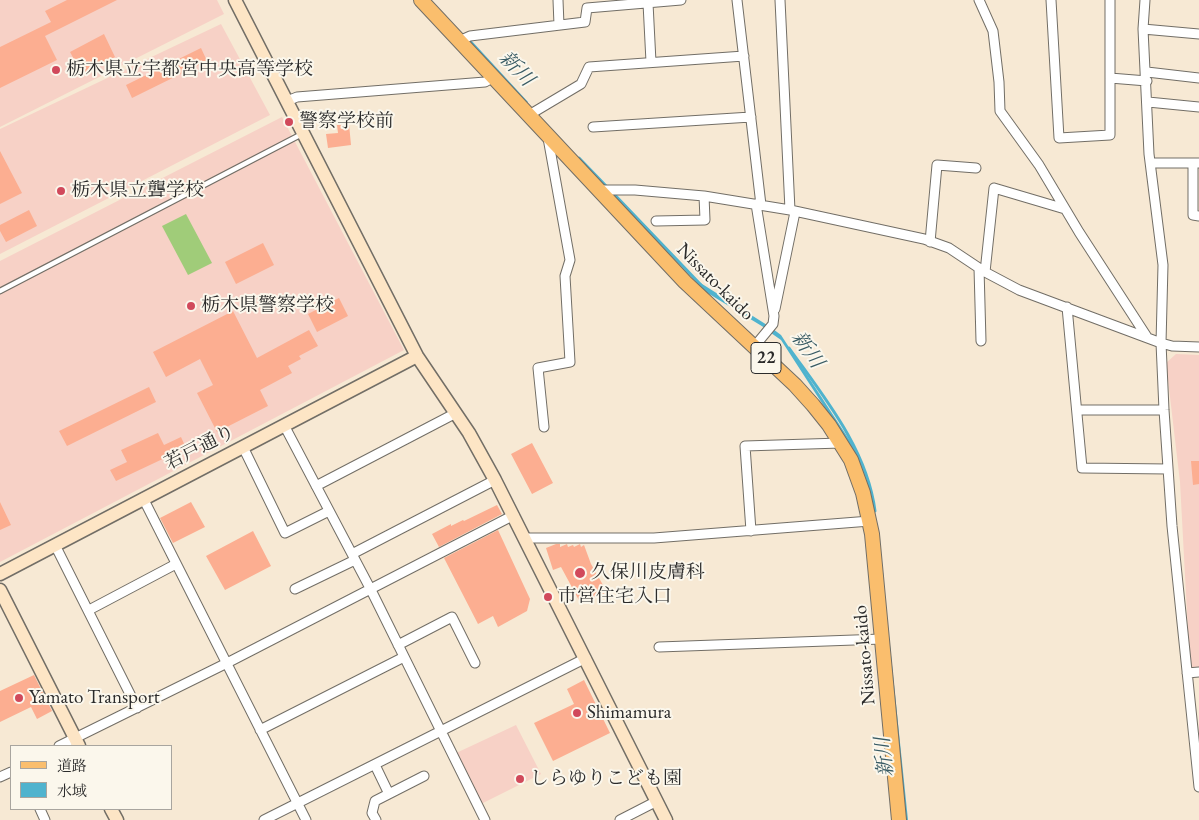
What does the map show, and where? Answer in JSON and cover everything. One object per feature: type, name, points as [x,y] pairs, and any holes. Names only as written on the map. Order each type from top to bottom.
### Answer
[{"type":"main road","name":"Nissato-kaido","points":[[422,0],[464,38],[494,77],[533,112],[548,135],[602,190],[685,282],[813,405],[829,424],[841,443],[858,476],[870,522],[899,820]]},
{"type":"street","points":[[235,0],[418,356],[456,413],[514,515],[666,820]]},
{"type":"street","points":[[558,0],[559,25]]},
{"type":"street","points":[[464,38],[585,22],[587,8],[681,0]]},
{"type":"street","points":[[737,0],[773,321]]},
{"type":"street","points":[[754,347],[773,321],[792,211],[780,0]]},
{"type":"street","points":[[979,0],[993,31],[999,82],[1000,111],[1039,164],[1065,210],[1147,337]]},
{"type":"street","points":[[1051,0],[1059,138],[1110,135],[1110,0]]},
{"type":"street","points":[[1145,0],[1144,29],[1151,163],[1163,265],[1161,343],[1168,469],[1172,526],[1199,787]]},
{"type":"street","points":[[648,3],[651,62]]},
{"type":"street","points":[[1144,29],[1199,34]]},
{"type":"street","points":[[533,112],[581,84],[589,67],[744,56]]},
{"type":"street","points":[[1110,78],[1147,76],[1199,78]]},
{"type":"street","points":[[287,101],[297,97],[484,82],[494,77]]},
{"type":"street","points":[[1148,102],[1199,107]]},
{"type":"street","points":[[593,127],[751,117]]},
{"type":"street","points":[[544,427],[538,368],[570,362],[565,276],[570,260],[548,135]]},
{"type":"street","points":[[1151,163],[1196,163],[1193,216],[1199,216]]},
{"type":"street","points":[[930,242],[937,165],[976,168]]},
{"type":"street","points":[[981,341],[982,270],[994,188],[1065,210]]},
{"type":"street","points":[[602,190],[635,190],[704,196],[792,211],[930,242],[949,248],[982,270],[1019,290],[1161,343],[1172,346],[1199,347]]},
{"type":"street","points":[[656,221],[705,220],[704,196]]},
{"type":"street","points":[[1067,307],[1082,468],[1168,469]]},
{"type":"street","name":"若戸通り","points":[[0,574],[418,356]]},
{"type":"street","points":[[1077,410],[1164,410]]},
{"type":"street","points":[[316,486],[456,413]]},
{"type":"street","points":[[284,425],[371,590],[485,820]]},
{"type":"street","points":[[751,531],[745,446],[841,443]]},
{"type":"street","points":[[243,447],[285,533],[330,511]]},
{"type":"street","points":[[295,589],[495,480]]},
{"type":"street","points":[[143,498],[306,820]]},
{"type":"street","points":[[64,745],[77,742],[137,708],[371,590],[514,515]]},
{"type":"street","points":[[525,538],[654,538],[870,522]]},
{"type":"street","points":[[56,545],[137,708]]},
{"type":"street","points":[[89,610],[176,564]]},
{"type":"street","points":[[0,590],[77,742]]},
{"type":"street","points":[[398,645],[452,617],[475,662]]},
{"type":"street","points":[[659,647],[882,639]]},
{"type":"street","points":[[260,730],[404,656]]},
{"type":"street","points":[[264,820],[586,658]]},
{"type":"street","points":[[1187,673],[1199,672]]},
{"type":"street","points":[[375,765],[389,794]]},
{"type":"street","points":[[376,820],[372,813],[375,801],[424,776]]},
{"type":"street","points":[[620,820],[657,801]]},
{"type":"lane","points":[[0,291],[303,134]]},
{"type":"shaded area","name":"栃木県立宇都宮中央高等学校","points":[[0,0],[217,0],[224,14],[0,127]]},
{"type":"shaded area","name":"栃木県立聾学校","points":[[221,24],[270,115],[0,254],[0,129]]},
{"type":"shaded area","name":"栃木県警察学校","points":[[282,117],[404,350],[0,562],[0,261]]},
{"type":"shaded area","points":[[1176,354],[1199,355],[1199,667],[1190,668],[1180,482],[1166,363]]},
{"type":"shaded area","points":[[516,725],[541,774],[479,805],[454,754]]},
{"type":"green space","points":[[186,214],[212,263],[188,275],[162,226]]},
{"type":"water","points":[[470,39],[528,102],[525,105],[466,42]]},
{"type":"water","points":[[699,282],[767,325],[765,328],[696,286]]},
{"type":"water","points":[[773,329],[781,335],[854,447],[863,469],[870,491],[879,536],[888,628],[885,628],[849,445],[781,340],[771,333]]},
{"type":"water","points":[[886,636],[889,636],[908,820],[905,820]]},
{"type":"building","points":[[67,0],[117,0],[45,36],[57,60],[0,88],[0,47],[51,22],[45,11]]},
{"type":"building","points":[[104,34],[115,57],[82,74],[70,52]]},
{"type":"building","points":[[201,48],[207,61],[132,98],[126,85]]},
{"type":"building","points":[[349,124],[351,145],[328,148],[326,134],[338,133],[337,125]]},
{"type":"building","points":[[0,151],[22,193],[0,204]]},
{"type":"building","points":[[29,210],[37,226],[6,242],[0,231],[0,225]]},
{"type":"building","points":[[263,243],[274,265],[236,284],[225,262]]},
{"type":"building","points":[[339,298],[348,316],[317,332],[308,314]]},
{"type":"building","points":[[233,311],[257,358],[309,330],[318,346],[299,356],[301,359],[288,366],[292,373],[260,390],[268,406],[217,432],[197,393],[213,385],[200,359],[166,377],[153,352]]},
{"type":"building","points":[[149,387],[156,402],[67,446],[59,431]]},
{"type":"building","points":[[158,433],[164,445],[181,437],[186,448],[116,481],[110,470],[127,462],[121,450]]},
{"type":"building","points":[[532,443],[553,483],[532,494],[511,454]]},
{"type":"building","points":[[1191,461],[1199,461],[1199,484],[1193,485]]},
{"type":"building","points":[[0,502],[11,525],[0,530]]},
{"type":"building","points":[[191,502],[205,527],[173,543],[160,518]]},
{"type":"building","points":[[497,505],[502,514],[439,547],[432,534]]},
{"type":"building","points":[[498,530],[530,599],[527,611],[498,627],[493,616],[478,624],[444,558]]},
{"type":"building","points":[[253,531],[271,566],[225,590],[206,556]]},
{"type":"building","points":[[560,544],[560,547],[567,544],[568,547],[580,544],[581,547],[584,545],[591,564],[607,592],[581,604],[561,567],[553,570],[546,548]]},
{"type":"building","points":[[34,675],[52,711],[37,719],[31,707],[0,722],[0,691]]},
{"type":"building","name":"Shimamura","points":[[584,680],[610,733],[553,761],[534,723],[574,704],[567,689]]},
{"type":"waterway","name":"新川","points":[[579,158],[608,188]]},
{"type":"waterway","name":"新川","points":[[612,192],[701,285]]},
{"type":"waterway","name":"新川","points":[[789,348],[854,445],[863,466],[875,511]]},
{"type":"place","name":"栃木県立宇都宮中央高等学校","points":[[56,70]]},
{"type":"place","name":"警察学校前","points":[[289,122]]},
{"type":"place","name":"栃木県立聾学校","points":[[61,191]]},
{"type":"place","name":"栃木県警察学校","points":[[191,306]]},
{"type":"place","name":"久保川皮膚科","points":[[580,573]]},
{"type":"place","name":"市営住宅入口","points":[[548,597]]},
{"type":"place","name":"Yamato Transport","points":[[19,698]]},
{"type":"place","name":"Shimamura","points":[[577,713]]},
{"type":"place","name":"しらゆりこども園","points":[[520,779]]}]
